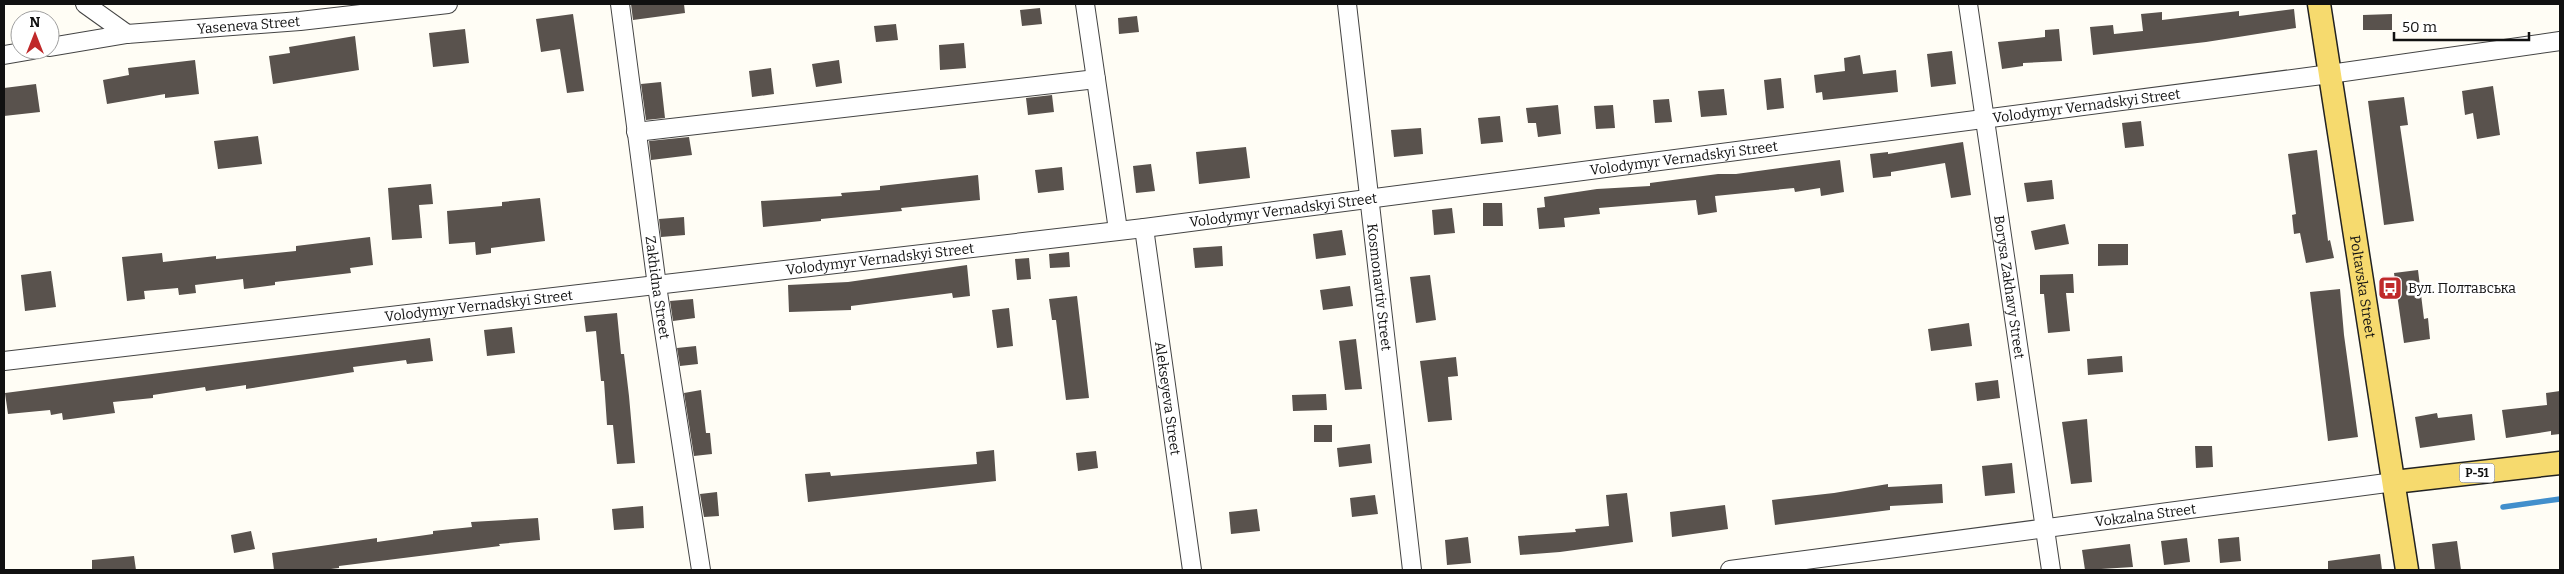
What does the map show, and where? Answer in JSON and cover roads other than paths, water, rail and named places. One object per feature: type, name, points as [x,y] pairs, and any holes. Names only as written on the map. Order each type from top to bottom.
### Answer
[{"type":"main road","name":"Poltavska Street","points":[[2320,4],[2407,570]]},
{"type":"main road","name":"Vokzalna Street","points":[[2394,482],[2560,463]]},
{"type":"street","points":[[85,4],[127,34]]},
{"type":"street","name":"Yaseneva Street","points":[[60,45],[127,34],[300,21],[448,4]]},
{"type":"street","name":"Zakhidna Street","points":[[620,4],[657,286],[701,570]]},
{"type":"street","points":[[1085,4],[1118,230]]},
{"type":"street","name":"Kosmonavtiv Street","points":[[1347,4],[1412,570]]},
{"type":"street","name":"Borysa Zakhavy Street","points":[[1968,4],[2052,570]]},
{"type":"street","name":"Volodymyr Vernadskyi Street","points":[[4,361],[1144,228],[1368,197],[2330,74],[2560,41]]},
{"type":"street","points":[[636,132],[1096,79]]},
{"type":"street","name":"Alekseyeva Street","points":[[1144,228],[1192,570]]},
{"type":"street","name":"Vokzalna Street","points":[[1730,570],[2394,482]]},
{"type":"waterway","points":[[2503,507],[2560,499]]},
{"type":"place","name":"Вул. Полтавська","points":[[2390,288]]}]
